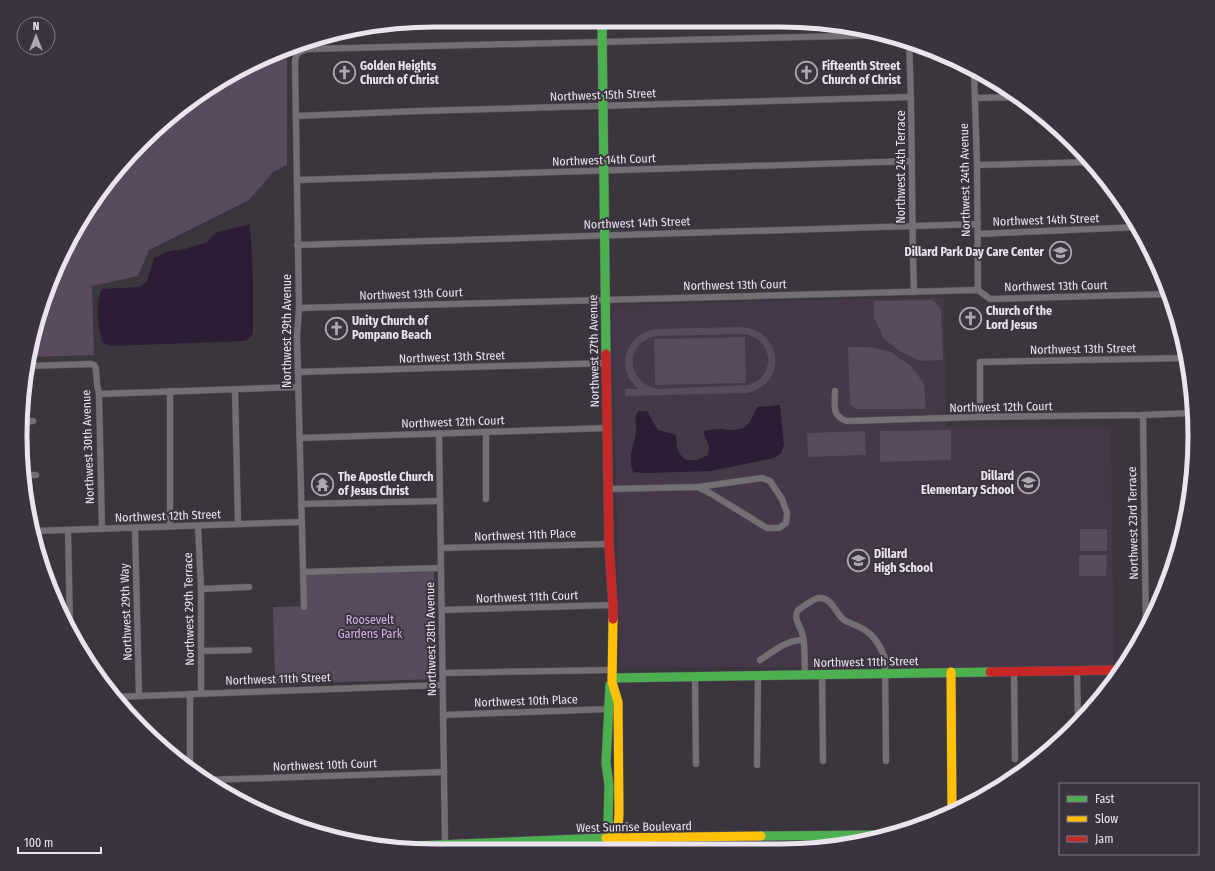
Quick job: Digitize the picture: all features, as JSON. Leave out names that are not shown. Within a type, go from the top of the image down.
[{"type":"street","name":"Northwest 27th Avenue","points":[[602,27],[609,544],[613,605],[612,677],[610,688],[606,763],[609,785],[608,821],[615,838]]},
{"type":"street","points":[[602,41],[861,36]]},
{"type":"street","name":"Northwest 29th Avenue","points":[[304,607],[297,336],[299,308],[297,245],[296,56],[300,51],[308,49],[602,41]]},
{"type":"street","name":"Northwest 24th Terrace","points":[[909,48],[912,97],[912,226],[914,292]]},
{"type":"street","name":"Northwest 24th Avenue","points":[[974,77],[978,290]]},
{"type":"street","name":"Northwest 15th Street","points":[[296,116],[419,111],[912,97]]},
{"type":"street","points":[[975,98],[1008,97]]},
{"type":"street","name":"Northwest 14th Court","points":[[297,180],[912,161]]},
{"type":"street","points":[[977,165],[1083,162]]},
{"type":"street","name":"Northwest 14th Street","points":[[297,245],[978,224]]},
{"type":"street","name":"Northwest 14th Street","points":[[978,234],[1131,227]]},
{"type":"street","name":"Northwest 13th Court","points":[[299,308],[978,290],[990,299],[1162,294]]},
{"type":"street","name":"Northwest 13th Street","points":[[980,417],[980,362],[1180,358]]},
{"type":"street","name":"Northwest 30th Avenue","points":[[33,366],[91,364],[96,369],[99,394],[102,529]]},
{"type":"street","name":"Northwest 13th Street","points":[[298,372],[607,364]]},
{"type":"street","points":[[99,394],[298,387]]},
{"type":"street","points":[[235,389],[238,524]]},
{"type":"street","points":[[170,391],[170,526]]},
{"type":"street","name":"Northwest 12th Court","points":[[835,391],[835,413],[839,419],[847,421],[1187,413]]},
{"type":"street","name":"Northwest 23rd Terrace","points":[[1143,415],[1146,616]]},
{"type":"street","points":[[28,422],[33,421]]},
{"type":"street","name":"Northwest 12th Court","points":[[300,438],[607,428]]},
{"type":"street","points":[[486,432],[486,499]]},
{"type":"street","name":"Northwest 28th Avenue","points":[[439,433],[444,772],[442,844]]},
{"type":"street","points":[[29,475],[36,475]]},
{"type":"street","points":[[608,489],[698,487],[762,478],[770,481],[782,498],[787,513],[786,523],[779,528],[767,528],[698,487]]},
{"type":"street","points":[[302,504],[440,501]]},
{"type":"street","name":"Northwest 12th Street","points":[[39,531],[302,522]]},
{"type":"street","name":"Northwest 29th Terrace","points":[[198,526],[201,589],[201,693]]},
{"type":"street","name":"Northwest 29th Way","points":[[135,528],[139,696]]},
{"type":"street","points":[[68,530],[70,617]]},
{"type":"street","name":"Northwest 11th Place","points":[[441,548],[609,544]]},
{"type":"street","points":[[303,572],[441,568]]},
{"type":"street","points":[[201,589],[249,587]]},
{"type":"street","points":[[805,674],[804,640],[800,626],[796,619],[796,612],[817,598],[824,599],[831,603],[840,616],[845,620],[866,630],[875,639],[885,658],[886,761]]},
{"type":"street","name":"Northwest 11th Court","points":[[442,610],[613,605]]},
{"type":"street","points":[[760,660],[787,643],[796,639],[804,640]]},
{"type":"street","points":[[201,651],[249,650]]},
{"type":"street","points":[[1077,670],[1078,714]]},
{"type":"street","name":"Northwest 11th Street","points":[[443,674],[695,677],[1114,670]]},
{"type":"street","points":[[951,672],[952,806]]},
{"type":"street","points":[[1014,672],[1015,759]]},
{"type":"street","points":[[822,674],[823,761]]},
{"type":"street","points":[[757,765],[758,675]]},
{"type":"street","name":"Northwest 27th Avenue","points":[[612,677],[618,702],[619,813],[618,830],[614,844]]},
{"type":"street","points":[[695,677],[696,764]]},
{"type":"street","name":"Northwest 11th Street","points":[[121,697],[443,685]]},
{"type":"street","points":[[190,694],[190,762]]},
{"type":"street","name":"Northwest 10th Place","points":[[443,714],[609,709]]},
{"type":"street","name":"Northwest 10th Court","points":[[216,780],[444,772]]},
{"type":"street","name":"West Sunrise Boulevard","points":[[500,844],[615,838],[862,835]]},
{"type":"shaded area","points":[[250,224],[253,279],[253,334],[246,341],[110,346],[102,342],[98,322],[98,301],[102,289],[139,287],[147,282],[154,258],[170,251],[185,249],[206,243],[215,233]]},
{"type":"shaded area","points":[[944,297],[946,427],[1111,427],[1114,667],[620,667],[612,305]]},
{"type":"shaded area","points":[[780,405],[784,445],[781,453],[774,458],[711,471],[633,472],[631,466],[631,455],[638,411],[647,411],[658,430],[676,435],[679,452],[686,460],[697,460],[708,455],[709,447],[704,431],[718,429],[735,430],[745,427],[758,407]]},
{"type":"green space","points":[[287,55],[287,165],[273,172],[249,200],[149,250],[138,276],[92,286],[94,355],[35,357],[41,330],[58,279],[82,231],[96,209],[128,166],[166,128],[187,111],[231,82],[255,69]]},
{"type":"green space","points":[[933,300],[941,309],[943,360],[920,361],[899,351],[884,339],[874,317],[874,301]]},
{"type":"green space","points":[[737,327],[752,329],[764,336],[771,345],[775,356],[774,368],[770,379],[761,388],[747,393],[625,396],[625,389],[638,389],[630,380],[627,373],[625,358],[627,351],[635,339],[647,331],[655,329]],"holes":[[[746,334],[755,338],[762,344],[766,351],[768,359],[767,367],[764,374],[758,380],[749,385],[657,389],[646,385],[634,370],[634,352],[639,345],[647,339],[658,336]]]},
{"type":"green space","points":[[745,337],[746,383],[655,385],[654,339]]},
{"type":"green space","points":[[848,347],[870,347],[891,352],[912,367],[924,384],[926,409],[856,409],[850,404]]},
{"type":"green space","points":[[951,430],[951,460],[880,462],[880,431]]},
{"type":"green space","points":[[865,431],[866,455],[808,457],[807,433]]},
{"type":"green space","points":[[1080,529],[1107,529],[1107,551],[1080,551]]},
{"type":"green space","points":[[1079,555],[1107,555],[1106,576],[1079,576]]},
{"type":"green space","name":"Roosevelt Gardens Park","points":[[434,572],[437,679],[275,684],[273,607],[307,606],[306,575]]},
{"type":"traffic: fast","points":[[602,27],[606,354]]},
{"type":"traffic: fast","points":[[612,678],[990,672]]},
{"type":"traffic: fast","points":[[610,685],[606,763],[609,785],[608,821],[615,838]]},
{"type":"traffic: fast","points":[[761,836],[863,835]]},
{"type":"traffic: fast","points":[[461,844],[606,838]]},
{"type":"traffic: slow","points":[[613,619],[612,682],[618,702],[619,813],[618,830],[614,844]]},
{"type":"traffic: slow","points":[[951,672],[952,806]]},
{"type":"traffic: slow","points":[[606,838],[761,836]]},
{"type":"traffic: jam","points":[[606,354],[609,544],[613,619]]},
{"type":"traffic: jam","points":[[990,672],[1113,670]]},
{"type":"place","name":"Golden Heights Church of Christ","points":[[344,73]]},
{"type":"place","name":"Fifteenth Street Church of Christ","points":[[806,73]]},
{"type":"place","name":"Dillard Park Day Care Center","points":[[1060,252]]},
{"type":"place","name":"Church of the Lord Jesus","points":[[971,318]]},
{"type":"place","name":"Unity Church of Pompano Beach","points":[[337,328]]},
{"type":"place","name":"Dillard Elementary School","points":[[1029,483]]},
{"type":"place","name":"The Apostle Church of Jesus Christ","points":[[322,484]]},
{"type":"place","name":"Dillard High School","points":[[859,561]]}]
